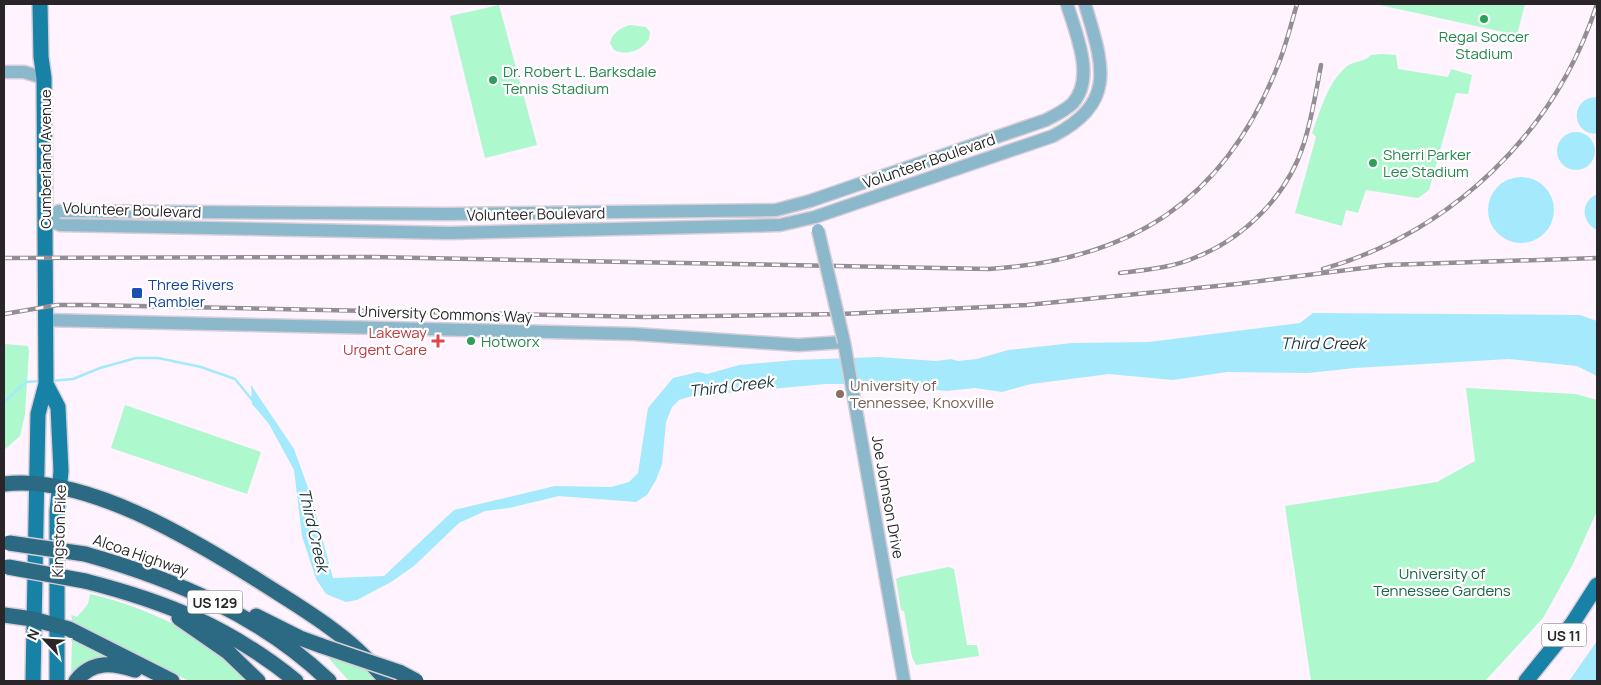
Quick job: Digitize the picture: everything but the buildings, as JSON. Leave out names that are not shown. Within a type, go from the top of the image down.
[{"type":"highway","points":[[4,484],[24,482],[59,488],[132,512],[172,530],[230,563],[316,617],[349,643],[387,681]]},
{"type":"highway","name":"Alcoa Highway","points":[[6,543],[85,554],[120,564],[189,590],[224,606],[274,637],[329,681]]},
{"type":"highway","name":"US 129","points":[[6,567],[84,581],[183,611],[216,627],[253,649],[296,681]]},
{"type":"highway","points":[[189,590],[262,618],[300,638],[399,672],[416,681]]},
{"type":"highway","points":[[140,597],[179,618],[221,647],[258,681]]},
{"type":"highway","points":[[4,615],[33,619],[69,629],[172,681]]},
{"type":"highway","points":[[76,681],[88,670],[106,664],[121,665],[167,681]]},
{"type":"main road","name":"Cumberland Avenue","points":[[40,4],[41,57],[44,78],[45,239]]},
{"type":"main road","name":"Cumberland Avenue","points":[[44,78],[49,57],[49,4]]},
{"type":"main road","name":"Kingston Pike","points":[[33,681],[38,414],[46,384],[45,239]]},
{"type":"main road","name":"Kingston Pike","points":[[46,384],[58,407],[61,471],[57,512],[56,681]]},
{"type":"main road","name":"US 11","points":[[1526,681],[1572,624],[1597,585]]},
{"type":"street","name":"Volunteer Boulevard","points":[[45,219],[59,211],[447,214],[776,210],[810,201],[1046,120],[1066,109],[1074,102],[1079,92],[1082,69],[1081,54],[1066,4]]},
{"type":"street","name":"Volunteer Boulevard","points":[[45,219],[60,225],[449,233],[817,223],[1053,136],[1076,123],[1088,113],[1099,85],[1098,51],[1085,4]]},
{"type":"street","points":[[4,72],[24,72],[44,78]]},
{"type":"street","name":"Joe Johnson Drive","points":[[810,201],[817,223],[844,342],[904,681]]},
{"type":"street","name":"University Commons Way","points":[[45,320],[634,334],[798,345],[844,342]]},
{"type":"green space","name":"Regal Soccer Stadium","points":[[1375,4],[1525,4],[1517,35]]},
{"type":"green space","name":"Dr. Robert L. Barksdale Tennis Stadium","points":[[499,5],[537,145],[485,158],[450,16]]},
{"type":"green space","points":[[630,25],[646,27],[650,32],[649,39],[642,47],[633,51],[619,52],[614,50],[610,43],[613,36],[620,29]]},
{"type":"green space","name":"Sherri Parker Lee Stadium","points":[[1371,55],[1396,55],[1398,69],[1448,77],[1451,69],[1472,75],[1468,94],[1456,93],[1429,190],[1418,198],[1366,190],[1358,213],[1346,210],[1342,226],[1295,213],[1316,137],[1312,133],[1329,89],[1339,74],[1352,63],[1368,58]]},
{"type":"green space","points":[[4,344],[28,346],[29,351],[25,414],[20,436],[4,450]]},
{"type":"green space","name":"University of Tennessee Gardens","points":[[1466,388],[1576,394],[1597,400],[1597,511],[1573,564],[1543,618],[1485,681],[1311,681],[1285,506],[1437,482],[1475,461]]},
{"type":"green space","points":[[125,405],[261,452],[247,494],[111,448]]},
{"type":"green space","points":[[949,567],[954,569],[967,645],[977,645],[979,656],[916,665],[912,657],[904,611],[901,610],[896,579]]},
{"type":"green space","points":[[90,594],[132,606],[197,637],[234,665],[248,681],[189,681],[73,624],[71,615],[77,617],[88,604]]},
{"type":"green space","points":[[72,639],[112,658],[71,679]]},
{"type":"green space","points":[[323,652],[366,667],[378,681],[349,681]]},
{"type":"water","points":[[1597,97],[1597,134],[1582,128],[1577,116],[1578,109],[1582,103]]},
{"type":"water","points":[[1576,132],[1589,138],[1595,151],[1589,164],[1576,170],[1563,164],[1557,151],[1563,138]]},
{"type":"water","points":[[1521,177],[1534,180],[1544,187],[1551,197],[1554,210],[1551,223],[1544,233],[1534,240],[1521,243],[1508,240],[1498,233],[1491,223],[1488,210],[1491,197],[1498,187],[1508,180]]},
{"type":"water","points":[[1597,194],[1597,230],[1585,217],[1585,207],[1591,198]]},
{"type":"water","name":"Third Creek","points":[[1313,313],[1580,315],[1597,321],[1597,376],[1577,366],[1509,359],[1355,368],[1308,373],[1227,372],[1173,380],[1109,374],[1031,384],[1002,392],[975,388],[947,391],[868,384],[826,384],[692,396],[679,400],[672,407],[666,422],[662,464],[656,480],[647,495],[636,502],[559,496],[509,508],[485,511],[459,523],[414,566],[391,582],[357,600],[346,602],[326,594],[316,579],[302,536],[294,470],[269,424],[252,404],[251,385],[294,449],[311,496],[333,578],[384,576],[454,510],[555,486],[611,487],[629,482],[638,473],[648,408],[673,378],[698,372],[707,374],[739,365],[795,360],[879,357],[936,361],[951,359],[958,361],[977,359],[1008,350],[1072,343],[1149,342],[1300,323]]},
{"type":"water","points":[[1597,641],[1597,681],[1569,681]]},
{"type":"waterway","name":"Third Creek","points":[[51,381],[73,379],[100,368],[136,358],[158,358],[201,367],[235,379],[253,401]]},
{"type":"waterway","name":"Third Creek","points":[[4,402],[26,382],[40,381]]},
{"type":"railway","points":[[4,258],[373,257],[989,269],[1040,263],[1087,252],[1129,236],[1167,215],[1201,187],[1230,153],[1256,112],[1281,58],[1297,4]]},
{"type":"railway","points":[[1323,269],[1370,252],[1414,230],[1456,203],[1493,171],[1526,134],[1555,94],[1579,51],[1597,4]]},
{"type":"railway","points":[[1120,273],[1148,270],[1194,258],[1230,239],[1262,213],[1287,180],[1297,162],[1314,104],[1321,65]]},
{"type":"railway","points":[[4,314],[57,305],[645,317],[841,314],[1027,305],[1237,284],[1387,265],[1597,258]]},
{"type":"place","name":"Regal Soccer Stadium","points":[[1484,19]]},
{"type":"place","name":"Dr. Robert L. Barksdale Tennis Stadium","points":[[493,80]]},
{"type":"place","name":"Sherri Parker Lee Stadium","points":[[1373,163]]},
{"type":"place","name":"Three Rivers Rambler","points":[[137,293]]},
{"type":"place","name":"Lakeway Urgent Care","points":[[438,341]]},
{"type":"place","name":"Hotworx","points":[[471,341]]},
{"type":"place","name":"University of Tennessee, Knoxville","points":[[840,394]]}]
